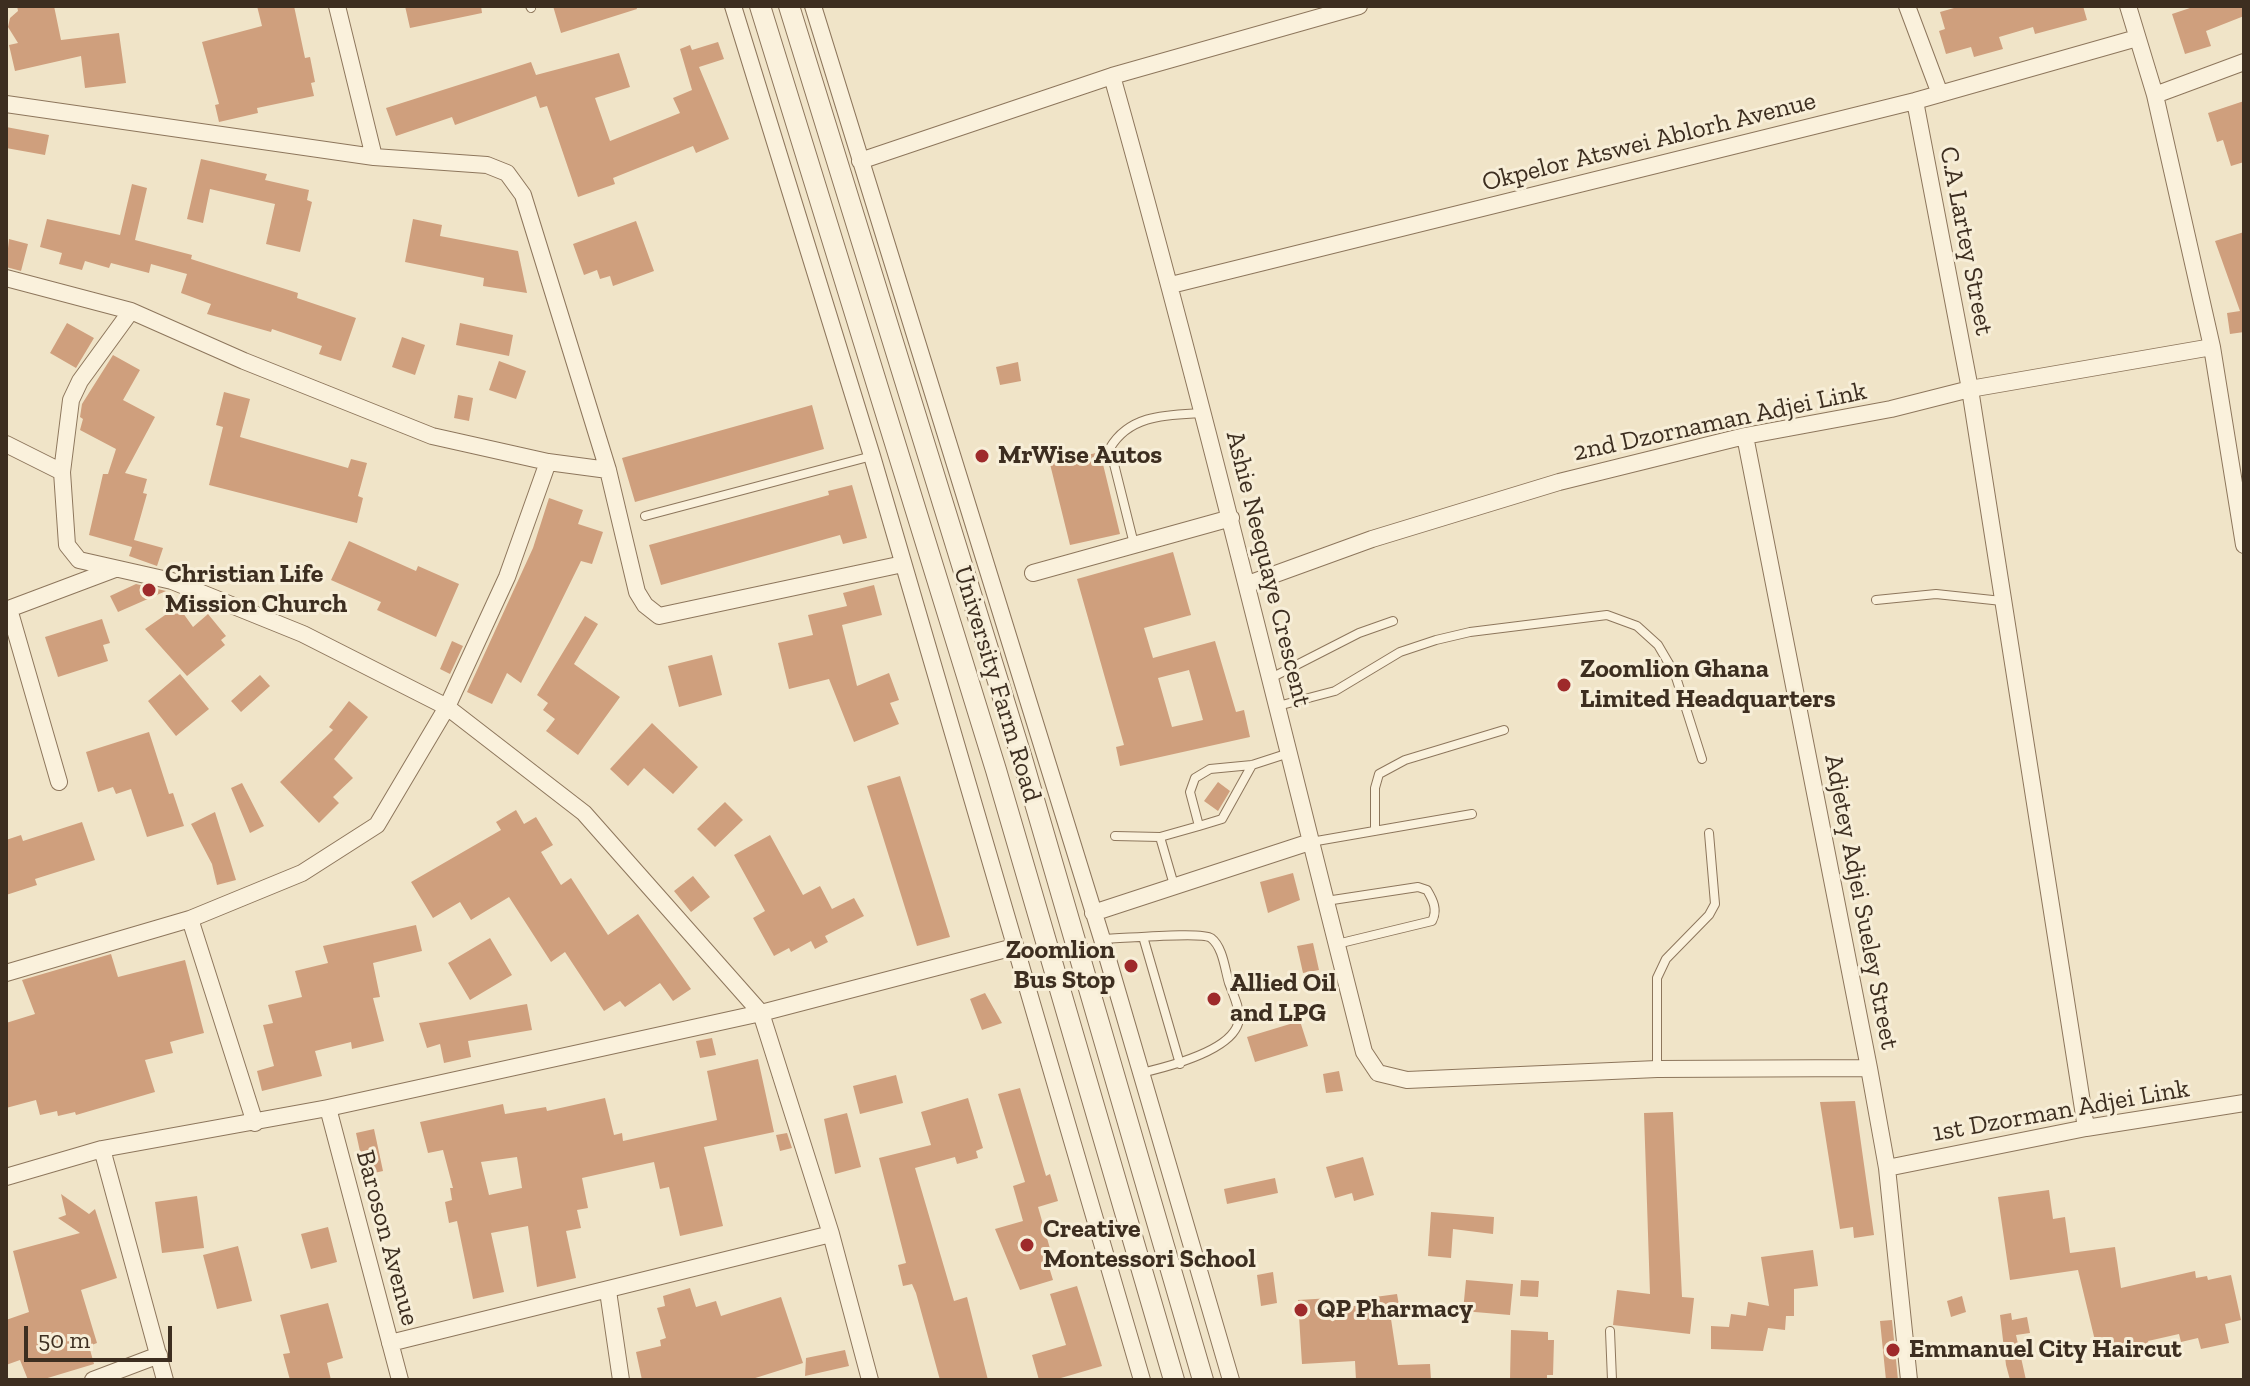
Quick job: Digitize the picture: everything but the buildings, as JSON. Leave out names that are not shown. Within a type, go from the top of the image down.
[{"type":"street","points":[[337,6],[374,157]]},
{"type":"street","points":[[733,6],[872,456],[1142,1380]]},
{"type":"street","name":"University Farm Road","points":[[760,6],[996,770],[1174,1380]]},
{"type":"street","name":"University Farm Road","points":[[789,6],[1023,762],[1203,1380]]},
{"type":"street","points":[[813,6],[1102,939],[1231,1380]]},
{"type":"street","points":[[860,161],[1112,76],[1359,6]]},
{"type":"street","points":[[1907,6],[1940,94]]},
{"type":"street","points":[[2128,6],[2155,95],[2212,347],[2244,545]]},
{"type":"street","name":"Okpelor Atswei Ablorh Avenue","points":[[1171,285],[1915,101],[2137,38]]},
{"type":"street","points":[[2155,95],[2244,62]]},
{"type":"street","name":"Ashie Neequaye Crescent","points":[[1112,76],[1171,285],[1364,1052],[1378,1073],[1407,1080],[1657,1069]]},
{"type":"street","name":"C.A Lartey Street","points":[[1915,101],[1970,389],[2086,1128]]},
{"type":"street","points":[[6,104],[374,157],[487,165],[507,173],[523,195],[608,470],[637,592],[645,605],[659,616],[903,564]]},
{"type":"street","points":[[6,278],[131,311],[244,361],[432,436],[548,462],[608,470]]},
{"type":"street","points":[[131,311],[80,381],[71,400],[62,472],[67,545],[79,560],[172,581],[303,634],[447,707],[584,813],[761,1013],[831,1234],[870,1380]]},
{"type":"street","name":"2nd Dzornaman Adjei Link","points":[[1248,584],[1372,539],[1559,482],[1745,436],[1891,409],[1970,389],[2212,347]]},
{"type":"street","name":"Adjetey Adjei Sueley Street","points":[[1745,436],[1887,1168],[1909,1380]]},
{"type":"street","points":[[6,444],[62,472]]},
{"type":"street","points":[[6,973],[190,919],[302,873],[377,825],[447,707],[507,577],[548,462]]},
{"type":"street","points":[[1033,573],[1231,518]]},
{"type":"street","points":[[59,782],[7,607],[115,569]]},
{"type":"street","points":[[1093,913],[1310,842]]},
{"type":"street","points":[[190,919],[255,1123]]},
{"type":"street","points":[[6,1177],[102,1149],[328,1108],[761,1013],[1014,947]]},
{"type":"street","points":[[1657,1069],[1869,1068]]},
{"type":"street","name":"1st Dzorman Adjei Link","points":[[1887,1168],[2086,1128],[2244,1103]]},
{"type":"street","name":"Baroson Avenue","points":[[328,1108],[400,1380]]},
{"type":"street","points":[[102,1149],[165,1380]]},
{"type":"street","points":[[390,1343],[831,1234]]},
{"type":"street","points":[[608,1291],[621,1380]]},
{"type":"street","points":[[93,1380],[159,1355]]},
{"type":"lane","points":[[1134,544],[1110,448],[1117,437],[1132,426],[1156,415],[1204,413]]},
{"type":"lane","points":[[645,516],[872,456]]},
{"type":"lane","points":[[1876,600],[1936,594],[2003,601]]},
{"type":"lane","points":[[1278,706],[1335,691],[1400,652],[1436,640],[1470,632],[1607,615],[1637,626],[1658,645],[1675,674],[1702,759]]},
{"type":"lane","points":[[1271,678],[1359,633],[1393,621]]},
{"type":"lane","points":[[1375,831],[1375,788],[1379,774],[1405,760],[1504,730]]},
{"type":"lane","points":[[1199,826],[1190,792],[1195,778],[1210,769],[1252,765],[1289,753]]},
{"type":"lane","points":[[1115,836],[1160,837],[1222,819],[1252,765]]},
{"type":"lane","points":[[1310,842],[1472,814]]},
{"type":"lane","points":[[1657,1069],[1657,978],[1666,959],[1709,915],[1715,904],[1709,833]]},
{"type":"lane","points":[[1160,837],[1174,885]]},
{"type":"lane","points":[[1325,902],[1418,887],[1427,890],[1433,899],[1436,914],[1432,921],[1336,944]]},
{"type":"lane","points":[[1102,939],[1144,940],[1196,933],[1211,938],[1219,949],[1239,1016],[1236,1031],[1225,1041],[1180,1064],[1141,1073]]},
{"type":"lane","points":[[1144,940],[1180,1064]]},
{"type":"lane","points":[[1610,1331],[1612,1380]]},
{"type":"place","name":"MrWise Autos","points":[[982,456]]},
{"type":"place","name":"Christian Life Mission Church","points":[[149,590]]},
{"type":"place","name":"Zoomlion Ghana Limited Headquarters","points":[[1564,685]]},
{"type":"place","name":"Zoomlion Bus Stop","points":[[1131,966]]},
{"type":"place","name":"Allied Oil and LPG","points":[[1214,999]]},
{"type":"place","name":"Creative Montessori School","points":[[1027,1245]]},
{"type":"place","name":"QP Pharmacy","points":[[1301,1310]]},
{"type":"place","name":"Emmanuel City Haircut","points":[[1893,1350]]}]
